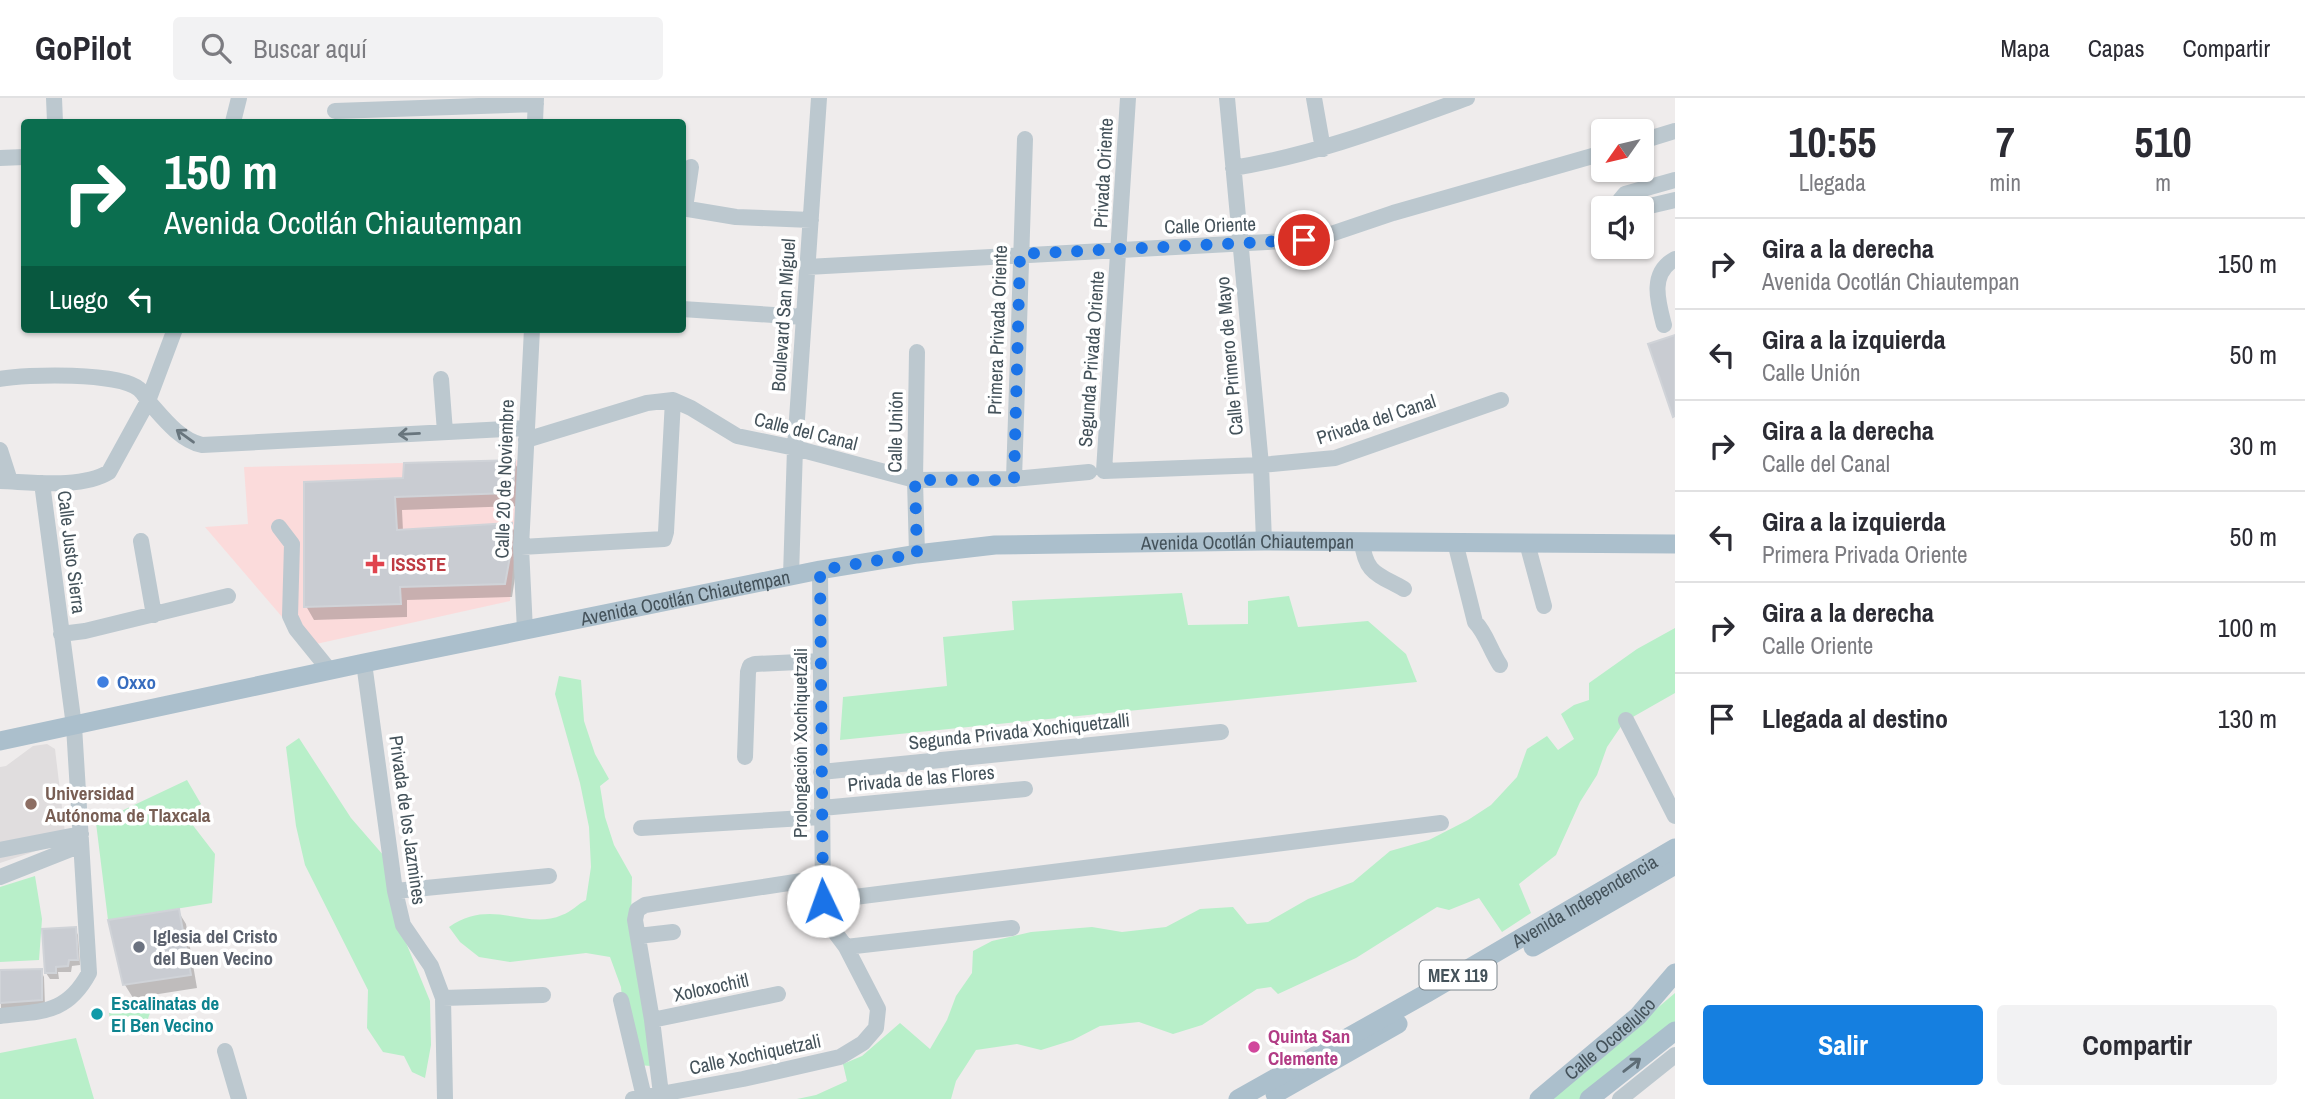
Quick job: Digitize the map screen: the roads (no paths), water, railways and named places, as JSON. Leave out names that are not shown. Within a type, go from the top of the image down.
[{"type":"main road","name":"Avenida Ocotlán Chiautempan","points":[[0,741],[179,701],[820,570],[917,554],[995,545],[1264,541],[1675,544]]},
{"type":"main road","name":"Avenida Independencia","points":[[1238,1099],[1427,993],[1675,848]]},
{"type":"main road","name":"Avenida Independencia","points":[[1264,1099],[1308,1077],[1675,865]]},
{"type":"main road","name":"Calle Ocotelulco","points":[[1539,1099],[1638,1016],[1675,972]]},
{"type":"main road","points":[[1638,1016],[1650,1026],[1659,1044]]},
{"type":"main road","points":[[1592,1098],[1675,1031]]},
{"type":"street","points":[[54,98],[55,119]]},
{"type":"street","points":[[234,119],[239,98]]},
{"type":"street","name":"Boulevard San Miguel","points":[[791,576],[795,448],[819,98]]},
{"type":"street","name":"Privada Oriente","points":[[1119,250],[1128,98]]},
{"type":"street","name":"Calle Primero de Mayo","points":[[1227,98],[1261,465],[1264,541]]},
{"type":"street","points":[[1314,98],[1323,149]]},
{"type":"street","points":[[1233,168],[1278,161],[1323,149],[1467,98]]},
{"type":"street","points":[[335,111],[536,101],[536,119]]},
{"type":"street","points":[[1654,137],[1675,131]]},
{"type":"street","name":"Primera Privada Oriente","points":[[1014,480],[1025,139]]},
{"type":"street","name":"Calle Oriente","points":[[807,267],[1276,243],[1328,236],[1393,213],[1591,156]]},
{"type":"street","points":[[0,158],[21,157]]},
{"type":"street","points":[[686,196],[691,167]]},
{"type":"street","points":[[1623,196],[1675,180]]},
{"type":"street","points":[[1654,205],[1675,200]]},
{"type":"street","points":[[686,208],[736,217],[811,220]]},
{"type":"street","name":"Segunda Privada Oriente","points":[[1097,472],[1119,250]]},
{"type":"street","points":[[1664,325],[1656,289],[1667,266],[1675,259]]},
{"type":"street","points":[[686,309],[804,317]]},
{"type":"street","name":"Calle Justo Sierra","points":[[0,1016],[41,1011],[62,1005],[79,991],[89,973],[74,726],[42,484],[98,479],[109,472],[148,401],[174,333]]},
{"type":"street","name":"Calle 20 de Noviembre","points":[[525,631],[521,547],[532,333]]},
{"type":"street","name":"Calle Unión","points":[[917,352],[917,554]]},
{"type":"street","points":[[0,379],[15,376],[82,375],[138,387],[148,401],[189,442],[202,445],[445,432],[526,434],[647,403],[673,400],[664,539],[521,547]]},
{"type":"street","points":[[441,379],[445,432]]},
{"type":"street","name":"Calle del Canal","points":[[673,400],[737,436],[795,448],[915,480],[1014,480],[1097,472],[1261,465]]},
{"type":"street","name":"Privada del Canal","points":[[1261,465],[1335,458],[1502,400]]},
{"type":"street","points":[[0,450],[5,481],[42,484]]},
{"type":"street","points":[[279,527],[292,544],[290,615],[296,629],[330,671]]},
{"type":"street","points":[[141,541],[154,615]]},
{"type":"street","points":[[1362,541],[1363,557],[1367,565],[1404,589]]},
{"type":"street","points":[[1455,542],[1475,622],[1483,629],[1489,648],[1500,665]]},
{"type":"street","points":[[1527,543],[1544,606]]},
{"type":"street","name":"Prolongación Xochiquetzali","points":[[820,570],[823,901],[831,927],[846,947],[878,1009],[877,1028]]},
{"type":"street","points":[[61,634],[85,631],[228,596]]},
{"type":"street","points":[[745,757],[750,666],[820,661]]},
{"type":"street","name":"Privada de los Jazmines","points":[[364,663],[395,891],[403,925],[431,966],[443,998],[444,1099]]},
{"type":"street","points":[[1626,720],[1675,816]]},
{"type":"street","name":"Segunda Privada Xochiquetzalli","points":[[821,772],[1221,732]]},
{"type":"street","name":"Privada de las Flores","points":[[640,828],[821,813],[1025,789]]},
{"type":"street","points":[[823,901],[1440,823]]},
{"type":"street","points":[[0,850],[81,840]]},
{"type":"street","points":[[0,877],[81,840]]},
{"type":"street","points":[[395,891],[549,876]]},
{"type":"street","points":[[646,1097],[652,1020],[635,920],[637,910],[645,905],[821,878]]},
{"type":"street","points":[[846,947],[1012,928]]},
{"type":"street","points":[[638,936],[673,932]]},
{"type":"street","name":"Xoloxochitl","points":[[652,1020],[778,994]]},
{"type":"street","points":[[443,998],[543,995]]},
{"type":"street","points":[[621,1000],[646,1097]]},
{"type":"street","name":"Calle Xochiquetzali","points":[[646,1097],[840,1057],[863,1043],[877,1028]]},
{"type":"street","points":[[225,1051],[239,1099]]},
{"type":"street","points":[[1619,1099],[1675,1055]]},
{"type":"place","name":"ISSSTE","points":[[375,564]]},
{"type":"place","name":"Oxxo","points":[[103,682]]},
{"type":"place","name":"Universidad Autónoma de Tlaxcala","points":[[31,804]]},
{"type":"place","name":"Iglesia del Cristo del Buen Vecino","points":[[139,947]]},
{"type":"place","name":"Escalinatas de El Ben Vecino","points":[[97,1014]]},
{"type":"place","name":"Quinta San Clemente","points":[[1254,1047]]}]
